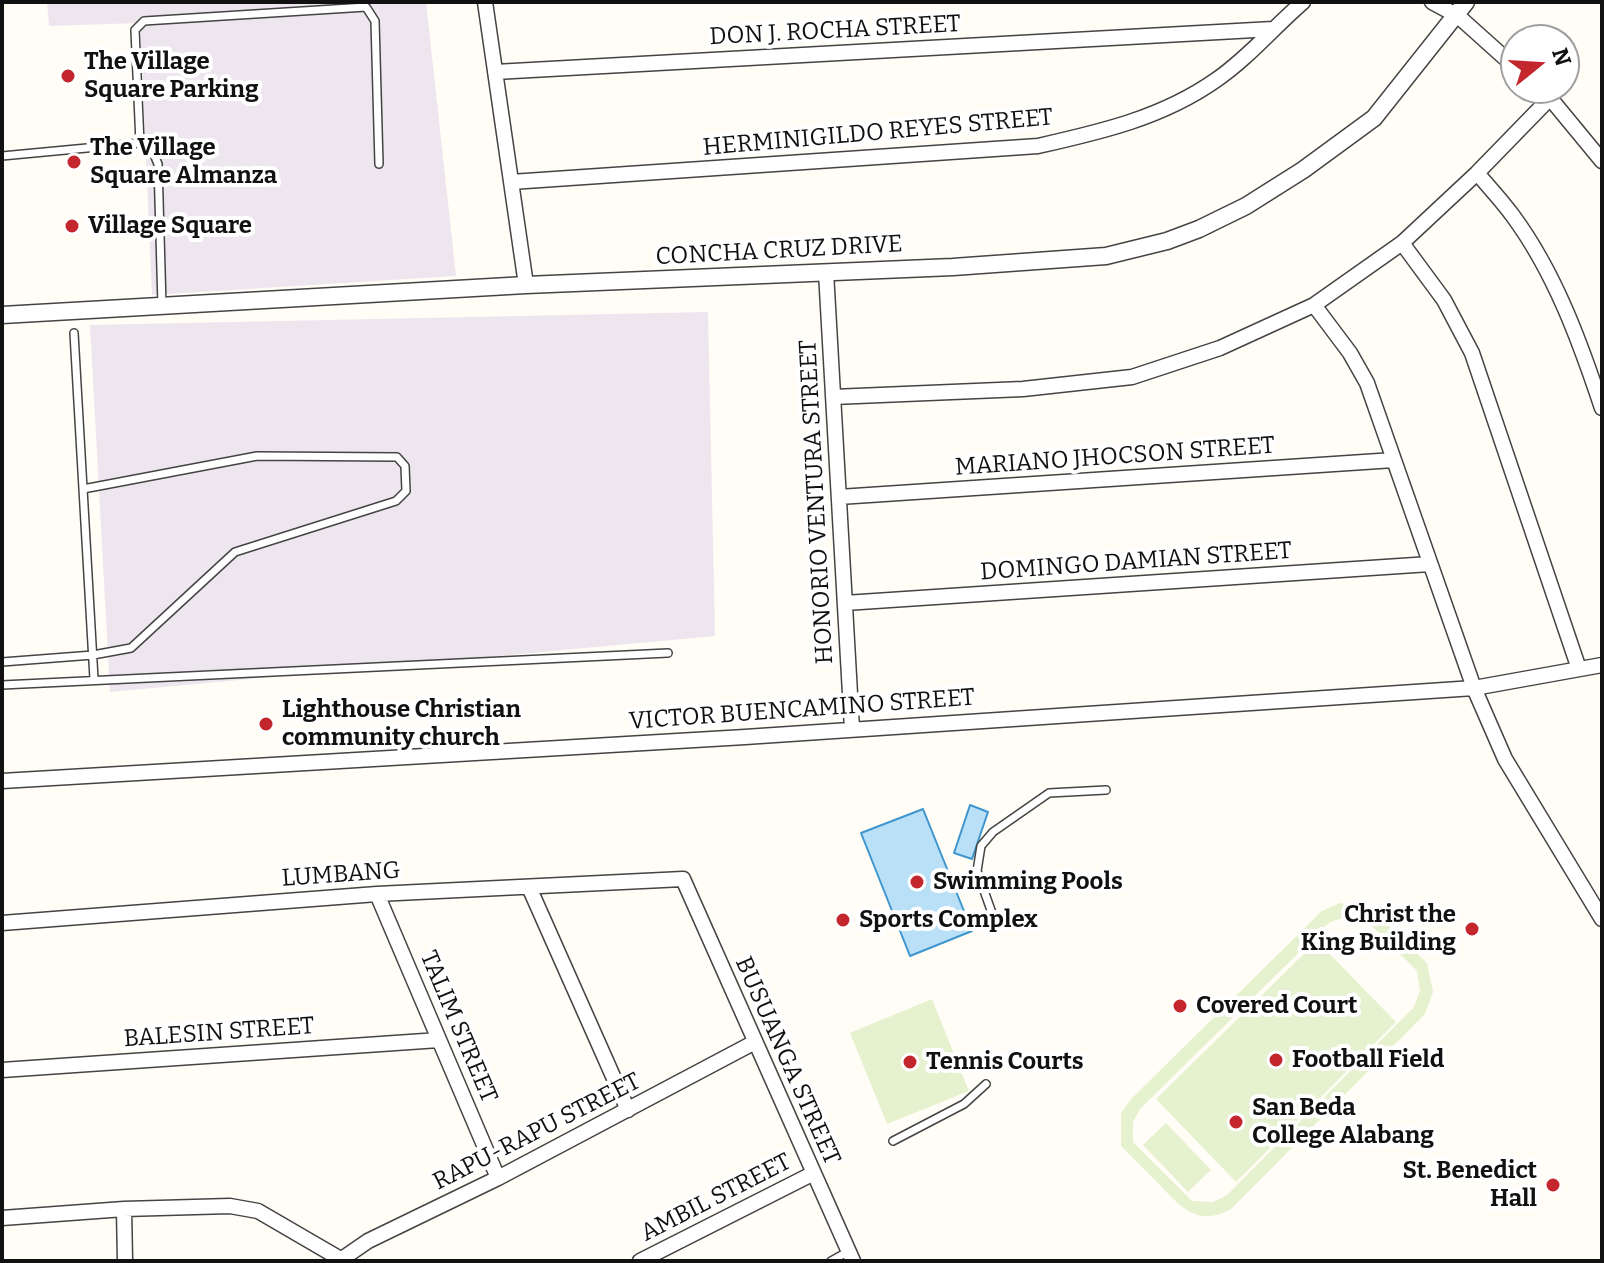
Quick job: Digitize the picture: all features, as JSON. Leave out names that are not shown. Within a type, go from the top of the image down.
[{"type":"street","points":[[485,2],[526,285]]},
{"type":"street","name":"HERMINIGILDO REYES STREET","points":[[511,182],[1038,146],[1110,130],[1173,106],[1217,79],[1303,2]]},
{"type":"street","points":[[1432,2],[1462,9],[1500,51]]},
{"type":"street","name":"CONCHA CRUZ DRIVE","points":[[2,315],[526,285],[953,267],[1106,256],[1167,241],[1199,229],[1246,206],[1303,170],[1374,118],[1462,9]]},
{"type":"street","name":"DON J. ROCHA STREET","points":[[495,72],[1273,29]]},
{"type":"street","points":[[833,397],[1023,389],[1132,377],[1220,348],[1314,305],[1402,243],[1477,173],[1535,104]]},
{"type":"street","points":[[1553,104],[1602,161]]},
{"type":"street","points":[[1477,173],[1532,246],[1580,342],[1602,408]]},
{"type":"street","points":[[1402,243],[1444,300],[1472,353],[1579,669]]},
{"type":"street","name":"HONORIO VENTURA STREET","points":[[826,272],[852,729]]},
{"type":"street","points":[[1314,305],[1350,353],[1367,383],[1474,688],[1505,759],[1602,919]]},
{"type":"street","name":"MARIANO JHOCSON STREET","points":[[839,497],[1394,460]]},
{"type":"street","name":"DOMINGO DAMIAN STREET","points":[[845,603],[1430,564]]},
{"type":"street","name":"VICTOR BUENCAMINO STREET","points":[[2,781],[1474,688],[1602,665]]},
{"type":"street","name":"LUMBANG","points":[[2,923],[377,894],[683,879]]},
{"type":"street","name":"BUSUANGA STREET","points":[[683,879],[851,1256]]},
{"type":"street","points":[[529,887],[628,1110]]},
{"type":"street","name":"TALIM STREET","points":[[377,894],[498,1178]]},
{"type":"street","name":"BALESIN STREET","points":[[2,1070],[439,1040]]},
{"type":"street","name":"RAPU-RAPU STREET","points":[[341,1260],[368,1241],[498,1178],[755,1042]]},
{"type":"street","name":"AMBIL STREET","points":[[640,1261],[812,1174]]},
{"type":"street","points":[[2,1218],[124,1209],[230,1206],[258,1211],[341,1260]]},
{"type":"street","points":[[124,1209],[125,1261]]},
{"type":"lane","points":[[140,143],[135,30],[144,21],[366,7],[375,21],[379,164]]},
{"type":"lane","points":[[2,156],[140,143],[153,152],[158,164],[162,306]]},
{"type":"lane","points":[[74,333],[94,679]]},
{"type":"lane","points":[[2,662],[93,655],[131,648],[235,552],[396,501],[406,491],[405,466],[397,457],[257,456],[83,489]]},
{"type":"lane","points":[[2,685],[668,653]]},
{"type":"lane","points":[[992,913],[977,871],[981,846],[993,832],[1049,793],[1106,790]]},
{"type":"lane","points":[[893,1141],[964,1104],[986,1084]]},
{"type":"lane","points":[[831,1261],[851,1256]]},
{"type":"shaded area","points":[[47,2],[426,2],[456,276],[152,295],[140,23],[49,26]]},
{"type":"shaded area","points":[[708,312],[715,636],[110,692],[90,325]]},
{"type":"green space","points":[[1340,903],[1370,908],[1427,963],[1433,992],[1425,1014],[1231,1209],[1208,1216],[1190,1212],[1121,1146],[1121,1113],[1131,1099],[1322,911]],"holes":[[[1346,917],[1366,920],[1417,971],[1420,991],[1414,1007],[1227,1195],[1213,1202],[1192,1201],[1133,1142],[1133,1122],[1140,1109],[1330,922]]]},
{"type":"green space","name":"Football Field","points":[[1317,941],[1396,1022],[1236,1182],[1156,1099]]},
{"type":"green space","name":"Tennis Courts","points":[[932,999],[969,1091],[887,1124],[850,1033]]},
{"type":"green space","points":[[1166,1123],[1211,1170],[1188,1192],[1143,1145]]},
{"type":"water","points":[[970,805],[988,812],[972,859],[954,853]]},
{"type":"water","name":"Swimming Pools","points":[[923,809],[972,931],[910,956],[861,833]]},
{"type":"place","name":"The Village Square Parking","points":[[68,76]]},
{"type":"place","name":"The Village Square Almanza","points":[[74,162]]},
{"type":"place","name":"Village Square","points":[[72,226]]},
{"type":"place","name":"Lighthouse Christian community church","points":[[266,724]]},
{"type":"place","name":"Swimming Pools","points":[[917,882]]},
{"type":"place","name":"Sports Complex","points":[[843,920]]},
{"type":"place","name":"Christ the King Building","points":[[1472,929]]},
{"type":"place","name":"Covered Court","points":[[1180,1006]]},
{"type":"place","name":"Football Field","points":[[1276,1060]]},
{"type":"place","name":"Tennis Courts","points":[[910,1062]]},
{"type":"place","name":"San Beda College Alabang","points":[[1236,1122]]},
{"type":"place","name":"St. Benedict Hall","points":[[1553,1185]]}]
